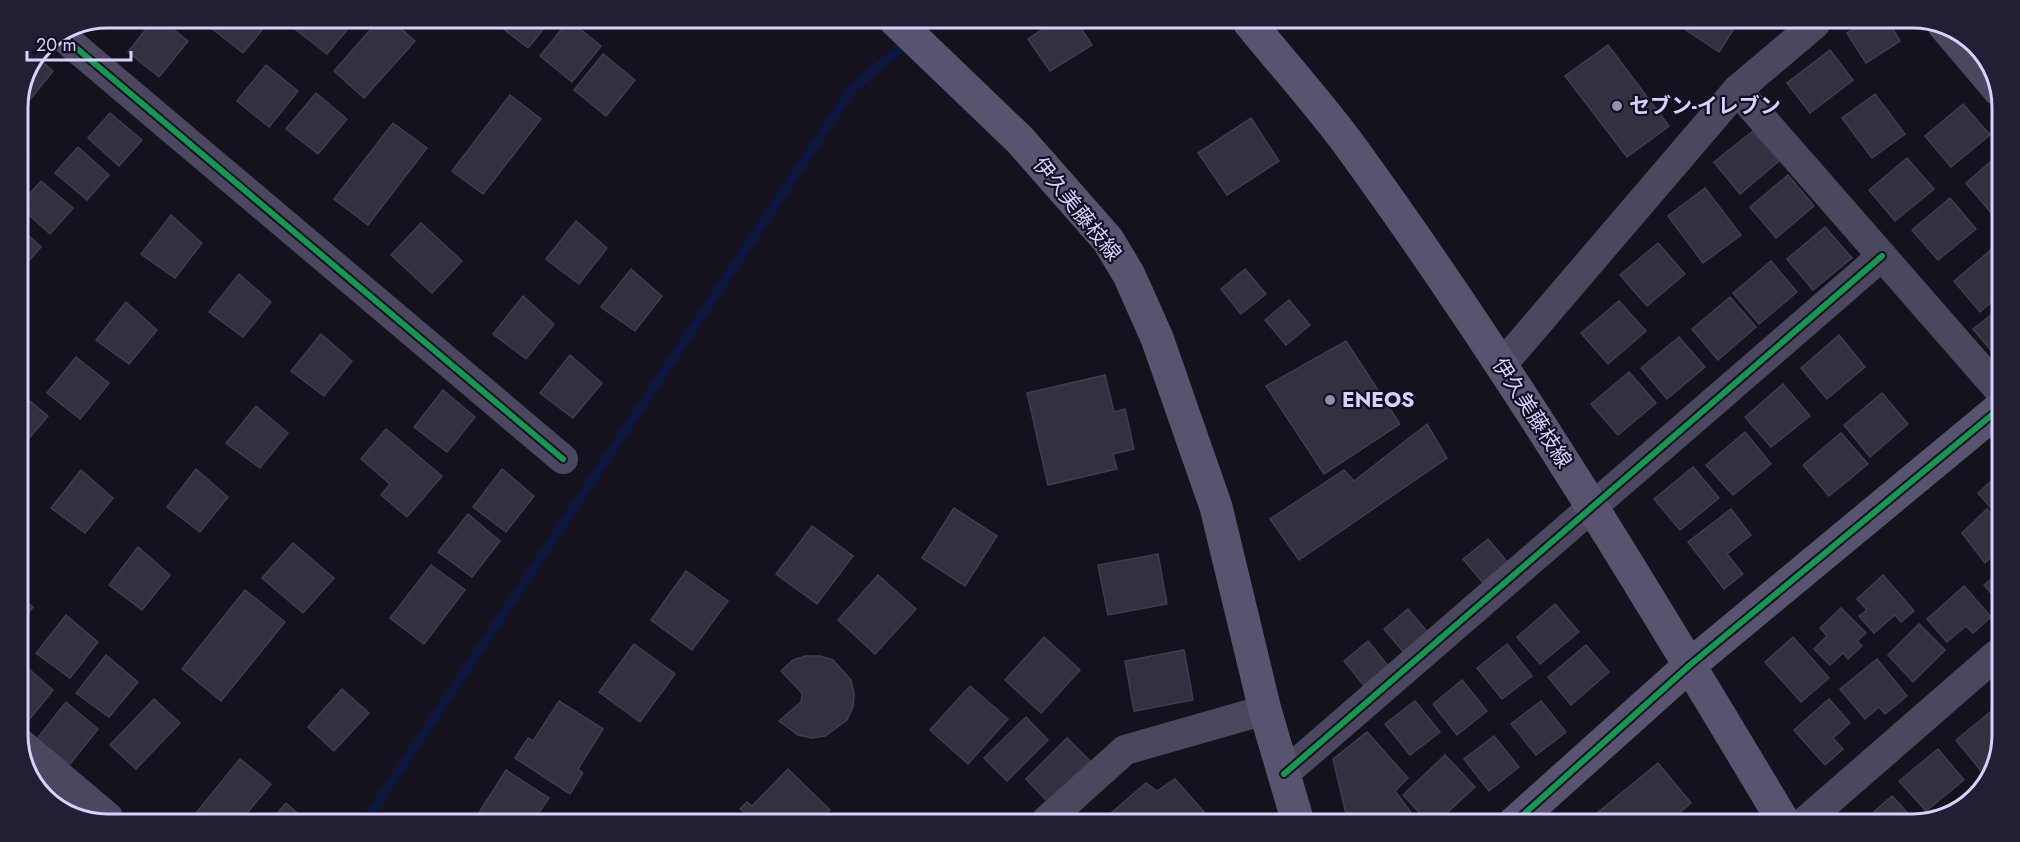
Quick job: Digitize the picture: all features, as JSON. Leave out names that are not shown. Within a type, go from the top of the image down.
[{"type":"main road","name":"伊久美藤枝線","points":[[903,28],[1020,140],[1108,240],[1129,275],[1157,338],[1216,507],[1265,710],[1296,814]]},
{"type":"main road","name":"伊久美藤枝線","points":[[1254,28],[1352,148],[1501,366],[1592,505],[1779,814]]},
{"type":"main road","points":[[1524,814],[1690,665],[1991,415]]},
{"type":"street","points":[[1501,366],[1737,90],[1810,28]]},
{"type":"street","points":[[67,40],[562,459]]},
{"type":"street","points":[[1956,42],[1984,74]]},
{"type":"street","points":[[1737,90],[1991,381]]},
{"type":"street","points":[[1284,774],[1882,256]]},
{"type":"street","points":[[1814,814],[1992,667]]},
{"type":"street","points":[[1054,814],[1125,750],[1265,710]]},
{"type":"street","points":[[31,752],[103,813]]},
{"type":"building","points":[[147,28],[172,28],[188,41],[159,77],[128,52]]},
{"type":"building","points":[[211,28],[264,28],[243,53]]},
{"type":"building","points":[[296,28],[349,28],[327,54]]},
{"type":"building","points":[[372,28],[400,28],[415,41],[364,98],[334,71]]},
{"type":"building","points":[[502,28],[544,28],[528,48]]},
{"type":"building","points":[[563,28],[579,28],[601,46],[572,82],[540,56]]},
{"type":"building","points":[[1044,28],[1081,28],[1092,45],[1050,71],[1028,39]]},
{"type":"building","points":[[1687,28],[1734,28],[1719,52],[1686,30]]},
{"type":"building","points":[[1855,28],[1892,28],[1900,41],[1866,63],[1847,33]]},
{"type":"building","points":[[1608,45],[1669,126],[1627,157],[1565,76]]},
{"type":"building","points":[[1830,50],[1853,80],[1810,113],[1787,83]]},
{"type":"building","points":[[603,54],[635,80],[606,116],[574,90]]},
{"type":"building","points":[[43,62],[53,71],[29,101],[31,87]]},
{"type":"building","points":[[266,65],[298,91],[269,127],[237,101]]},
{"type":"building","points":[[316,93],[347,119],[318,154],[286,129]]},
{"type":"building","points":[[1875,94],[1905,134],[1872,158],[1842,118]]},
{"type":"building","points":[[510,95],[541,119],[483,194],[452,171]]},
{"type":"building","points":[[1963,104],[1990,135],[1951,167],[1925,136]]},
{"type":"building","points":[[110,113],[142,140],[119,166],[88,138]]},
{"type":"building","points":[[1251,118],[1279,161],[1227,195],[1198,153]]},
{"type":"building","points":[[393,123],[427,148],[368,225],[334,199]]},
{"type":"building","points":[[1753,131],[1779,161],[1740,194],[1714,162]]},
{"type":"building","points":[[78,147],[109,175],[87,200],[55,173]]},
{"type":"building","points":[[1907,158],[1934,189],[1895,221],[1869,190]]},
{"type":"building","points":[[1991,161],[1991,213],[1966,183]]},
{"type":"building","points":[[1788,175],[1814,206],[1776,238],[1750,207]]},
{"type":"building","points":[[41,181],[73,208],[50,234],[29,215],[29,195]]},
{"type":"building","points":[[1705,188],[1741,235],[1703,263],[1668,216]]},
{"type":"building","points":[[1950,198],[1976,229],[1938,260],[1912,230]]},
{"type":"building","points":[[171,215],[202,243],[175,278],[141,254]]},
{"type":"building","points":[[576,221],[607,248],[579,284],[546,259]]},
{"type":"building","points":[[421,223],[462,261],[432,293],[391,255]]},
{"type":"building","points":[[1825,227],[1852,258],[1813,290],[1787,259]]},
{"type":"building","points":[[29,236],[41,247],[29,261]]},
{"type":"building","points":[[1658,243],[1685,274],[1647,306],[1620,275]]},
{"type":"building","points":[[1991,250],[1991,302],[1980,312],[1954,281]]},
{"type":"building","points":[[1771,261],[1797,292],[1759,324],[1733,293]]},
{"type":"building","points":[[631,269],[662,296],[635,331],[601,307]]},
{"type":"building","points":[[1245,269],[1266,294],[1241,314],[1221,289]]},
{"type":"building","points":[[239,274],[271,302],[243,337],[209,312]]},
{"type":"building","points":[[523,296],[554,324],[526,359],[493,334]]},
{"type":"building","points":[[1730,297],[1756,327],[1718,360],[1692,329]]},
{"type":"building","points":[[1289,300],[1310,325],[1286,345],[1265,320]]},
{"type":"building","points":[[1619,301],[1646,331],[1608,364],[1581,333]]},
{"type":"building","points":[[126,302],[157,330],[129,364],[96,340]]},
{"type":"building","points":[[1991,315],[1991,351],[1973,329]]},
{"type":"building","points":[[321,334],[352,361],[324,396],[291,371]]},
{"type":"building","points":[[1839,335],[1865,367],[1827,399],[1801,368]]},
{"type":"building","points":[[1679,337],[1705,367],[1667,399],[1641,368]]},
{"type":"building","points":[[1346,341],[1400,424],[1324,474],[1266,386]]},
{"type":"building","points":[[570,355],[602,383],[573,418],[540,393]]},
{"type":"building","points":[[76,357],[109,383],[80,419],[47,393]]},
{"type":"building","points":[[1629,372],[1656,403],[1618,435],[1591,404]]},
{"type":"building","points":[[1105,375],[1114,412],[1125,409],[1134,449],[1113,454],[1117,469],[1048,485],[1027,393]]},
{"type":"building","points":[[1783,384],[1810,416],[1771,447],[1745,417]]},
{"type":"building","points":[[443,390],[475,417],[447,452],[414,427]]},
{"type":"building","points":[[1882,393],[1908,424],[1870,457],[1844,425]]},
{"type":"building","points":[[29,400],[48,416],[29,438]]},
{"type":"building","points":[[256,406],[288,433],[260,468],[226,443]]},
{"type":"building","points":[[1427,424],[1447,458],[1299,560],[1270,519],[1344,470],[1354,481]]},
{"type":"building","points":[[386,429],[442,476],[407,517],[381,495],[390,484],[361,459]]},
{"type":"building","points":[[1745,432],[1771,464],[1733,495],[1706,465]]},
{"type":"building","points":[[1841,433],[1868,464],[1829,496],[1803,465]]},
{"type":"building","points":[[1693,467],[1719,498],[1680,530],[1654,499]]},
{"type":"building","points":[[196,469],[228,497],[200,532],[167,507]]},
{"type":"building","points":[[502,469],[534,496],[506,532],[473,507]]},
{"type":"building","points":[[81,470],[113,498],[85,533],[51,508]]},
{"type":"building","points":[[1992,481],[1992,509],[1978,493]]},
{"type":"building","points":[[954,508],[997,536],[965,586],[922,558]]},
{"type":"building","points":[[1731,509],[1751,535],[1727,554],[1743,574],[1724,589],[1688,542]]},
{"type":"building","points":[[1987,509],[1992,514],[1992,557],[1985,563],[1962,533]]},
{"type":"building","points":[[468,514],[500,541],[472,577],[438,552]]},
{"type":"building","points":[[812,526],[853,556],[817,604],[776,574]]},
{"type":"building","points":[[1488,539],[1509,564],[1484,584],[1463,559]]},
{"type":"building","points":[[293,543],[334,578],[303,613],[262,578]]},
{"type":"building","points":[[138,547],[170,575],[142,610],[109,585]]},
{"type":"building","points":[[1158,554],[1167,604],[1108,615],[1098,565]]},
{"type":"building","points":[[431,565],[465,590],[424,644],[390,618]]},
{"type":"building","points":[[686,571],[728,601],[692,650],[651,620]]},
{"type":"building","points":[[878,575],[916,609],[875,654],[838,620]]},
{"type":"building","points":[[1883,575],[1914,611],[1901,622],[1895,615],[1874,633],[1859,616],[1867,610],[1857,599]]},
{"type":"building","points":[[1992,578],[1992,594],[1984,585]]},
{"type":"building","points":[[1964,586],[1991,617],[1973,633],[1966,626],[1947,642],[1927,619]]},
{"type":"building","points":[[245,590],[285,622],[221,701],[182,669]]},
{"type":"building","points":[[1555,604],[1579,632],[1540,664],[1517,637]]},
{"type":"building","points":[[1841,608],[1866,633],[1857,641],[1862,646],[1848,659],[1843,653],[1830,665],[1814,649],[1827,636],[1820,628]]},
{"type":"building","points":[[1408,609],[1429,634],[1405,654],[1384,629]]},
{"type":"building","points":[[66,615],[98,642],[70,678],[36,653]]},
{"type":"building","points":[[1919,624],[1945,650],[1913,682],[1888,655]]},
{"type":"building","points":[[1044,637],[1080,670],[1041,713],[1005,680]]},
{"type":"building","points":[[1793,637],[1829,678],[1801,702],[1765,662]]},
{"type":"building","points":[[1368,641],[1389,667],[1365,687],[1344,661]]},
{"type":"building","points":[[634,644],[675,674],[640,722],[599,692]]},
{"type":"building","points":[[1507,644],[1532,676],[1502,699],[1477,668]]},
{"type":"building","points":[[1586,645],[1609,672],[1571,705],[1548,677]]},
{"type":"building","points":[[1184,650],[1193,700],[1134,711],[1125,661]]},
{"type":"building","points":[[106,655],[138,682],[109,717],[76,693]]},
{"type":"building","points":[[806,656],[820,656],[833,660],[851,680],[854,694],[853,707],[847,720],[825,736],[812,738],[798,735],[779,721],[801,702],[802,693],[781,671],[793,660]]},
{"type":"building","points":[[1877,659],[1907,696],[1885,714],[1879,707],[1865,719],[1840,689]]},
{"type":"building","points":[[29,669],[53,690],[29,720]]},
{"type":"building","points":[[1462,680],[1487,711],[1457,735],[1433,704]]},
{"type":"building","points":[[970,686],[1008,719],[968,764],[930,730]]},
{"type":"building","points":[[342,689],[369,713],[334,751],[308,727]]},
{"type":"building","points":[[154,699],[180,723],[136,769],[110,745]]},
{"type":"building","points":[[1829,699],[1850,723],[1833,738],[1843,749],[1825,765],[1794,730]]},
{"type":"building","points":[[559,701],[603,729],[578,769],[583,773],[570,794],[515,758],[528,738],[533,741]]},
{"type":"building","points":[[1415,701],[1440,732],[1410,755],[1385,724]]},
{"type":"building","points":[[1541,701],[1566,732],[1536,755],[1511,724]]},
{"type":"building","points":[[66,702],[98,729],[70,764],[36,740]]},
{"type":"building","points":[[1992,711],[1990,750],[1982,772],[1956,740]]},
{"type":"building","points":[[1026,717],[1048,740],[1007,781],[984,758]]},
{"type":"building","points":[[1367,732],[1408,778],[1395,791],[1412,814],[1346,814],[1333,759]]},
{"type":"building","points":[[1494,736],[1519,767],[1489,791],[1464,759]]},
{"type":"building","points":[[1067,738],[1090,761],[1048,802],[1026,779]]},
{"type":"building","points":[[1938,749],[1964,780],[1926,811],[1899,781]]},
{"type":"building","points":[[1445,755],[1475,787],[1446,814],[1421,814],[1403,795]]},
{"type":"building","points":[[240,759],[271,784],[246,814],[195,814]]},
{"type":"building","points":[[1658,763],[1691,803],[1678,814],[1596,814]]},
{"type":"building","points":[[788,769],[830,810],[826,814],[744,814],[740,809],[747,802],[752,806]]},
{"type":"building","points":[[506,770],[549,798],[538,814],[478,814]]},
{"type":"building","points":[[1175,779],[1206,814],[1110,814],[1146,783],[1157,791]]},
{"type":"building","points":[[1892,796],[1909,814],[1871,814]]},
{"type":"building","points":[[286,803],[298,814],[276,814]]},
{"type":"waterway","points":[[371,814],[851,90],[924,28]]},
{"type":"cycle path","points":[[67,40],[563,459]]},
{"type":"cycle path","points":[[1284,774],[1882,256]]},
{"type":"cycle path","points":[[1524,814],[1690,665],[1991,415]]},
{"type":"place","name":"セブン-イレブン","points":[[1617,106]]},
{"type":"place","name":"ENEOS","points":[[1330,400]]}]
